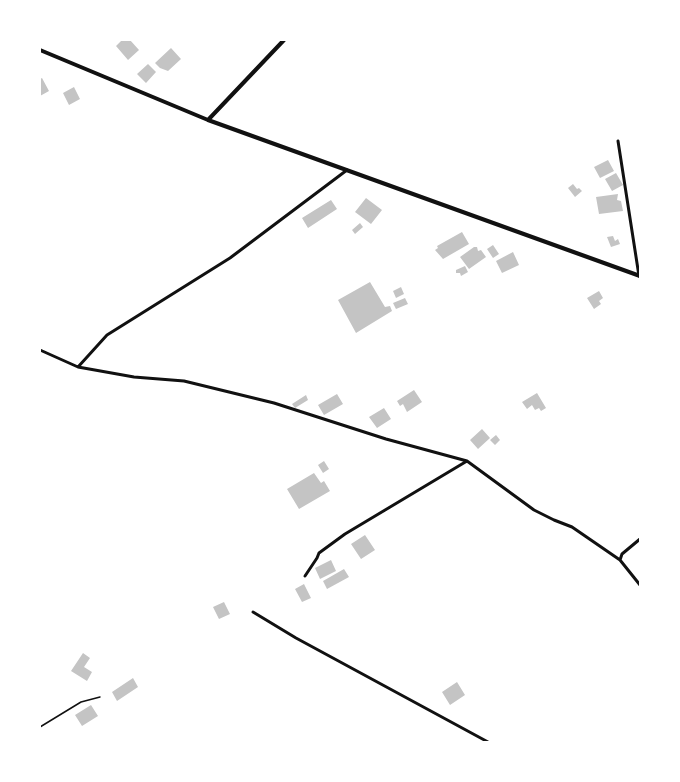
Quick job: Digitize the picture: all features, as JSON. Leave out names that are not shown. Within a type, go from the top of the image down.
[{"type":"street","points":[[208,120],[284,40]]},
{"type":"street","points":[[40,50],[208,120],[639,276],[618,141]]},
{"type":"street","points":[[78,367],[107,335],[230,258],[347,170]]},
{"type":"street","points":[[40,350],[78,367],[134,377],[184,381],[274,404],[386,440],[467,461],[534,510],[572,527],[620,560],[640,585]]},
{"type":"street","points":[[305,576],[317,558],[319,552],[345,534],[467,461]]},
{"type":"street","points":[[620,560],[622,554],[640,540]]},
{"type":"street","points":[[253,612],[296,638],[488,742]]},
{"type":"lane","points":[[40,727],[81,702],[100,697]]},
{"type":"building","points":[[122,40],[130,40],[139,50],[128,60],[116,46]]},
{"type":"building","points":[[171,48],[181,59],[168,71],[160,68],[155,63]]},
{"type":"building","points":[[148,64],[156,72],[146,83],[137,74]]},
{"type":"building","points":[[42,78],[49,91],[40,96],[40,79]]},
{"type":"building","points":[[74,87],[80,99],[69,105],[63,93]]},
{"type":"building","points":[[608,160],[614,171],[600,178],[594,167]]},
{"type":"building","points":[[616,173],[623,185],[612,191],[605,179]]},
{"type":"building","points":[[573,184],[577,189],[579,188],[582,191],[575,197],[568,188]]},
{"type":"building","points":[[618,194],[617,200],[621,201],[623,211],[599,214],[596,197]]},
{"type":"building","points":[[366,198],[382,210],[371,224],[355,212]]},
{"type":"building","points":[[331,200],[337,209],[308,228],[302,218]]},
{"type":"building","points":[[360,223],[363,227],[355,234],[352,230]]},
{"type":"building","points":[[462,232],[469,244],[443,259],[435,250],[438,248],[437,246]]},
{"type":"building","points":[[613,236],[615,241],[618,239],[620,244],[611,247],[607,237]]},
{"type":"building","points":[[493,245],[499,254],[493,258],[487,249]]},
{"type":"building","points":[[474,247],[477,247],[478,251],[481,250],[486,257],[469,269],[460,257]]},
{"type":"building","points":[[513,252],[519,265],[502,273],[496,261]]},
{"type":"building","points":[[465,266],[468,272],[461,276],[460,273],[456,273],[456,270]]},
{"type":"building","points":[[370,282],[385,307],[390,306],[392,311],[356,333],[338,300]]},
{"type":"building","points":[[401,287],[404,294],[396,298],[393,291]]},
{"type":"building","points":[[599,291],[603,298],[599,301],[601,304],[594,309],[587,298]]},
{"type":"building","points":[[405,298],[408,304],[396,309],[393,303]]},
{"type":"building","points":[[414,390],[422,402],[407,412],[403,404],[400,406],[397,401]]},
{"type":"building","points":[[537,393],[546,408],[541,411],[539,408],[535,410],[532,405],[527,409],[522,402]]},
{"type":"building","points":[[337,394],[343,404],[324,415],[318,405]]},
{"type":"building","points":[[306,395],[308,400],[295,408],[292,404]]},
{"type":"building","points":[[384,408],[391,419],[377,428],[369,417]]},
{"type":"building","points":[[482,429],[490,438],[478,449],[470,440]]},
{"type":"building","points":[[496,435],[500,440],[495,445],[490,440]]},
{"type":"building","points":[[324,461],[329,469],[323,473],[318,465]]},
{"type":"building","points":[[314,473],[321,483],[324,481],[330,491],[299,509],[287,489]]},
{"type":"building","points":[[365,535],[375,550],[361,559],[351,544]]},
{"type":"building","points":[[331,560],[336,571],[320,579],[315,568]]},
{"type":"building","points":[[344,569],[349,577],[327,589],[323,581]]},
{"type":"building","points":[[304,584],[311,598],[302,602],[295,589]]},
{"type":"building","points":[[224,602],[230,614],[219,619],[213,607]]},
{"type":"building","points":[[83,653],[90,658],[84,667],[92,672],[87,681],[71,671]]},
{"type":"building","points":[[133,678],[138,687],[117,701],[112,692]]},
{"type":"building","points":[[457,682],[465,695],[450,705],[442,692]]},
{"type":"building","points":[[91,705],[98,716],[82,726],[75,715]]}]
